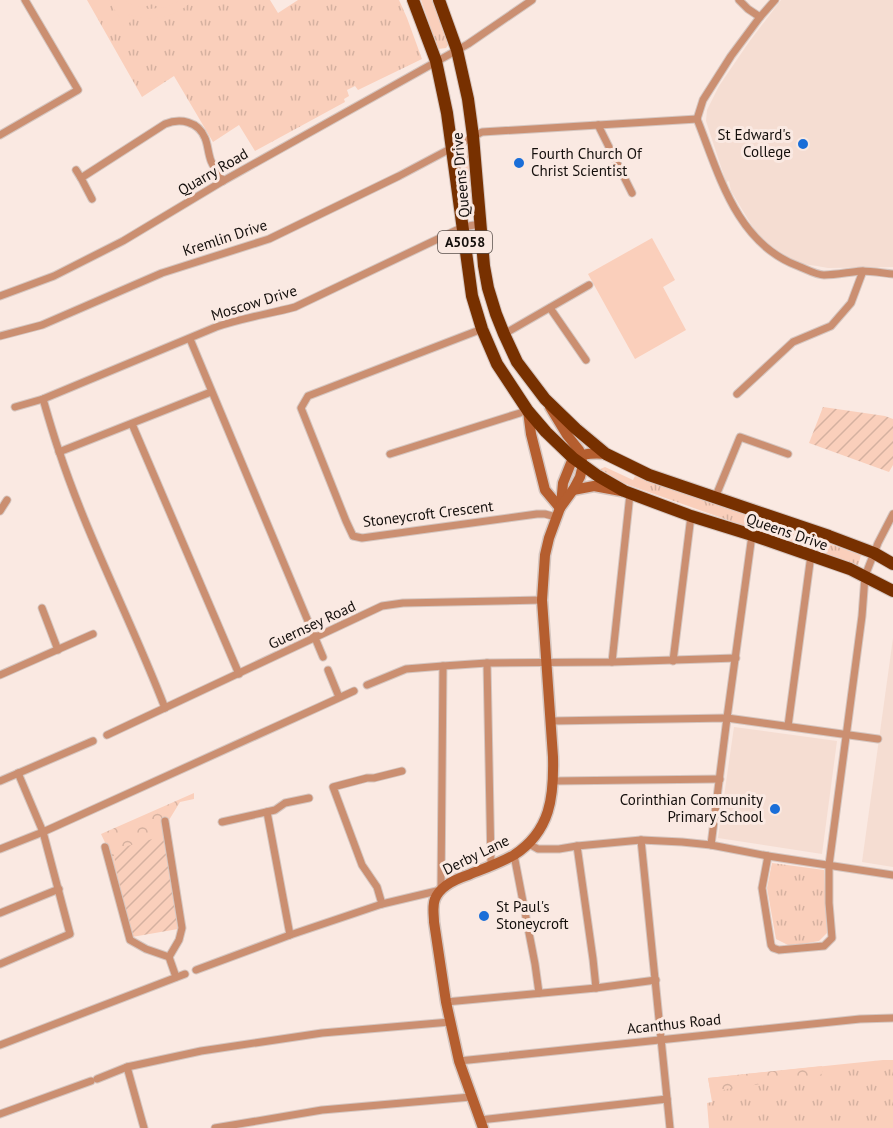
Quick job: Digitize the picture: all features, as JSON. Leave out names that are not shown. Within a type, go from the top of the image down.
[{"type":"highway","name":"Queens Drive","points":[[413,0],[436,61],[447,113],[472,296],[482,329],[497,364],[527,409],[546,432],[579,459],[627,492],[691,516],[811,555],[865,576],[893,591]]},
{"type":"highway","name":"Queens Drive","points":[[439,0],[457,50],[468,99],[488,288],[496,314],[517,362],[545,399],[576,429],[606,453],[649,475],[829,536],[874,553],[893,564]]},
{"type":"street","points":[[0,135],[78,90],[25,0]]},
{"type":"street","name":"Quarry Road","points":[[0,296],[54,276],[123,241],[223,181],[457,50],[532,0]]},
{"type":"street","points":[[739,0],[760,17]]},
{"type":"street","points":[[775,0],[731,56],[703,100],[697,119],[723,187],[749,231],[767,250],[790,263],[822,275],[863,271],[893,274]]},
{"type":"street","name":"Kremlin Drive","points":[[0,336],[42,325],[162,273],[269,239],[399,176],[482,132],[697,119]]},
{"type":"street","points":[[81,178],[165,124],[181,120],[196,126],[202,132],[214,169],[223,181]]},
{"type":"street","points":[[598,125],[632,193]]},
{"type":"street","points":[[76,170],[92,199]]},
{"type":"street","name":"Moscow Drive","points":[[15,407],[43,399],[216,327],[295,307],[462,227],[480,224]]},
{"type":"street","points":[[736,394],[793,342],[831,326],[851,303],[863,271]]},
{"type":"street","points":[[504,334],[589,285]]},
{"type":"street","points":[[550,308],[586,360]]},
{"type":"street","name":"Stoneycroft Crescent","points":[[482,329],[308,396],[301,408],[346,521],[353,536],[362,537],[545,514],[559,510]]},
{"type":"street","points":[[189,339],[322,657]]},
{"type":"street","points":[[59,452],[211,392]]},
{"type":"street","points":[[43,399],[59,452],[90,531],[165,708]]},
{"type":"street","name":"A5058","points":[[545,399],[579,459]]},
{"type":"street","points":[[390,453],[527,409]]},
{"type":"street","name":"Queens Drive","points":[[527,409],[545,490],[559,510]]},
{"type":"street","points":[[132,423],[239,674]]},
{"type":"street","points":[[715,498],[741,437],[788,454]]},
{"type":"street","points":[[579,459],[593,453],[606,453]]},
{"type":"street","name":"Derby Lane","points":[[559,510],[580,477],[579,459]]},
{"type":"street","name":"Derby Lane","points":[[481,1124],[459,1061],[450,1022],[434,922],[435,900],[441,890],[457,879],[514,855],[529,844],[548,814],[554,781],[543,600],[545,555],[559,510],[563,483],[579,459]]},
{"type":"street","points":[[573,490],[594,486],[627,492],[626,525],[612,662]]},
{"type":"street","points":[[0,511],[8,500]]},
{"type":"street","points":[[768,856],[762,888],[771,945],[779,950],[824,946],[832,938],[829,865],[848,734],[864,603],[865,576],[893,514]]},
{"type":"street","points":[[673,661],[691,516]]},
{"type":"street","points":[[711,845],[752,535]]},
{"type":"street","points":[[788,726],[811,555]]},
{"type":"street","name":"Guernsey Road","points":[[107,735],[382,606],[404,603],[543,600]]},
{"type":"street","points":[[42,608],[58,650]]},
{"type":"street","points":[[0,675],[93,634]]},
{"type":"street","points":[[367,685],[406,669],[443,666],[736,658]]},
{"type":"street","points":[[488,663],[491,865]]},
{"type":"street","points":[[196,970],[382,904],[441,890],[443,666]]},
{"type":"street","points":[[328,670],[339,697]]},
{"type":"street","points":[[0,849],[43,832],[354,691]]},
{"type":"street","points":[[551,721],[727,718],[878,739]]},
{"type":"street","points":[[0,781],[93,741]]},
{"type":"street","points":[[382,904],[377,887],[362,865],[333,787],[402,771]]},
{"type":"street","points":[[0,964],[70,934],[43,832],[18,773]]},
{"type":"street","points":[[554,781],[720,779]]},
{"type":"street","points":[[222,822],[275,810],[285,803],[309,798]]},
{"type":"street","points":[[267,812],[290,935]]},
{"type":"street","points":[[165,821],[182,928],[179,940],[169,957],[176,977]]},
{"type":"street","points":[[529,844],[538,849],[559,849],[641,840],[711,845],[893,875]]},
{"type":"street","points":[[641,840],[670,1128]]},
{"type":"street","points":[[577,846],[596,988]]},
{"type":"street","points":[[105,847],[130,940],[169,957]]},
{"type":"street","points":[[514,855],[539,993]]},
{"type":"street","points":[[0,913],[58,889]]},
{"type":"street","points":[[0,1045],[185,974]]},
{"type":"street","points":[[446,1002],[656,980]]},
{"type":"street","name":"Acanthus Road","points":[[459,1061],[848,1020],[893,1018]]},
{"type":"street","points":[[0,1114],[128,1067],[201,1051],[322,1033],[450,1022]]},
{"type":"street","points":[[128,1067],[144,1128]]},
{"type":"street","points":[[215,1128],[322,1110],[471,1097]]},
{"type":"street","points":[[481,1124],[667,1099]]},
{"type":"shaded area","name":"St Edward's College","points":[[781,0],[893,0],[893,267],[828,268],[802,264],[777,252],[755,231],[731,191],[729,181],[726,182],[706,121],[707,110],[719,86]]},
{"type":"shaded area","points":[[893,638],[893,867],[862,862]]},
{"type":"shaded area","name":"Corinthian Community Primary School","points":[[734,727],[837,741],[822,854],[718,838]]},
{"type":"green space","points":[[87,0],[270,0],[278,13],[298,0],[399,0],[422,59],[358,90],[355,86],[347,90],[349,96],[344,99],[345,102],[255,151],[239,125],[213,142],[174,76],[142,97]]},
{"type":"green space","points":[[109,0],[124,0],[132,5],[149,9],[167,7],[180,0],[193,0],[179,11],[163,17],[145,18],[128,14],[132,21],[124,26]]},
{"type":"green space","points":[[421,0],[432,0],[449,44],[446,48],[438,49]]},
{"type":"green space","points":[[462,146],[467,147],[469,151],[472,204],[468,206],[464,204],[459,150]]},
{"type":"green space","points":[[652,238],[675,280],[663,287],[686,330],[635,359],[588,274]]},
{"type":"green space","points":[[823,407],[893,419],[893,465],[889,472],[809,443]]},
{"type":"green space","points":[[605,467],[633,480],[635,476],[861,555],[858,566],[623,483],[600,469]]},
{"type":"green space","points":[[194,793],[194,799],[180,802],[169,820],[169,832],[163,848],[125,886],[120,888],[110,853],[101,834]]},
{"type":"green space","points":[[163,836],[178,929],[132,937],[113,850]]},
{"type":"green space","points":[[772,863],[824,870],[827,933],[819,941],[790,946],[776,939],[767,888]]},
{"type":"green space","points":[[893,1060],[893,1128],[709,1128],[707,1103],[712,1102],[708,1078]]},
{"type":"green space","points":[[822,1066],[823,1073],[817,1077],[771,1082],[740,1090],[730,1088],[711,1094],[708,1078]]},
{"type":"place","name":"St Edward's College","points":[[803,144]]},
{"type":"place","name":"Fourth Church Of Christ Scientist","points":[[519,163]]},
{"type":"place","name":"Corinthian Community Primary School","points":[[775,809]]},
{"type":"place","name":"St Paul's Stoneycroft","points":[[484,916]]}]
